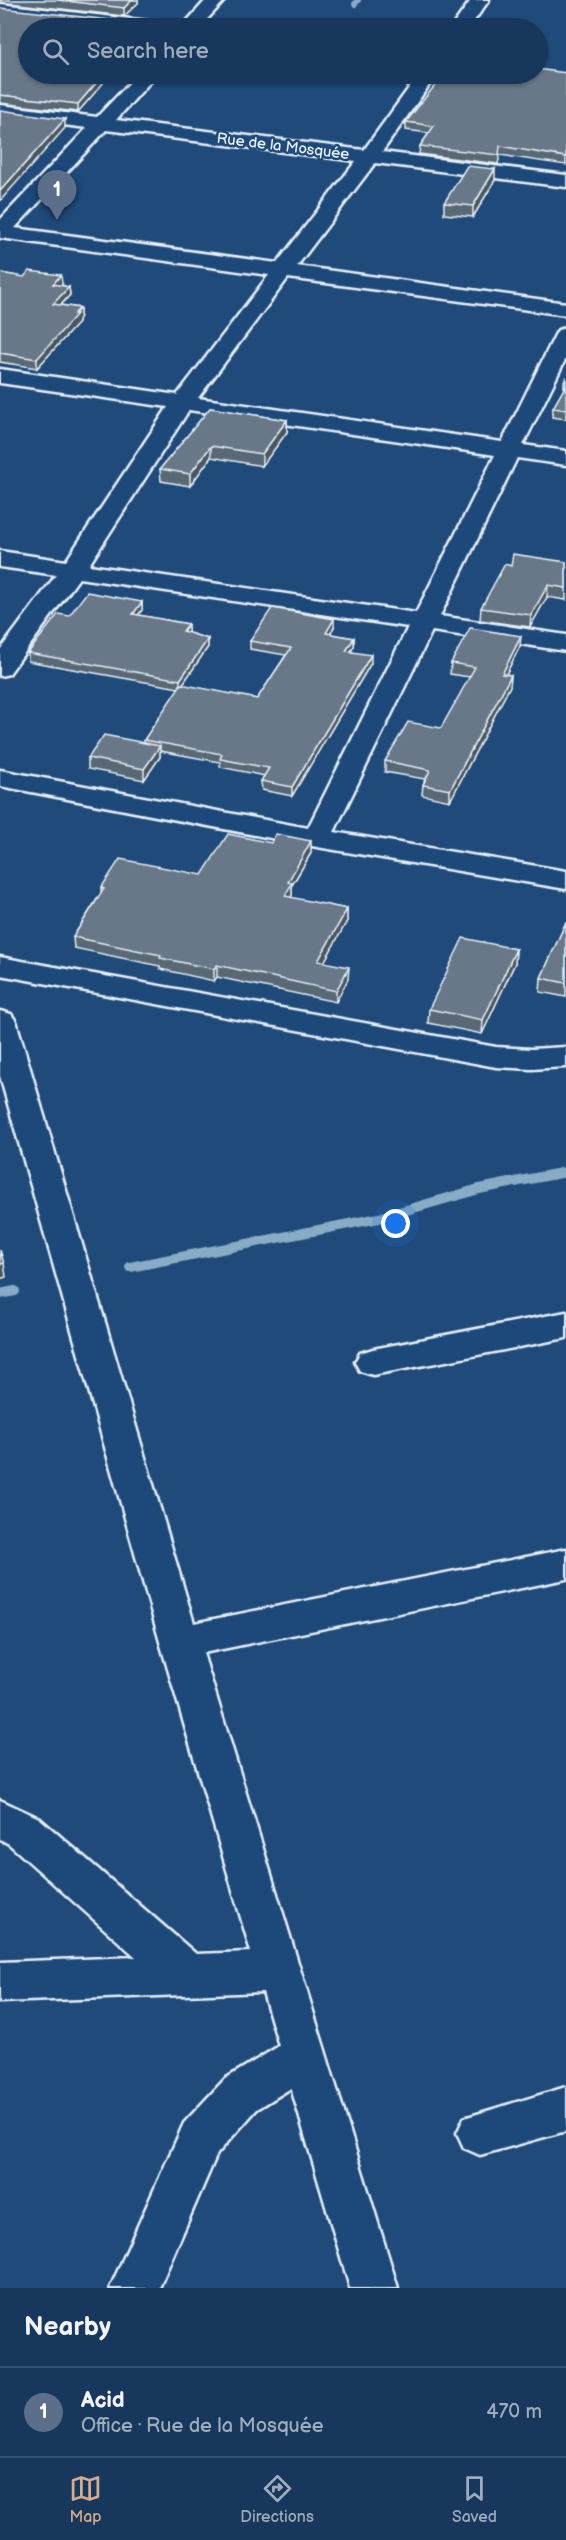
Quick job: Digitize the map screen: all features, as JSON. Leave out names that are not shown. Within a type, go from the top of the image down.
[{"type":"street","points":[[199,18],[216,0]]},
{"type":"street","points":[[467,18],[480,0]]},
{"type":"street","points":[[0,9],[79,18]]},
{"type":"street","points":[[0,232],[139,84]]},
{"type":"street","points":[[0,668],[72,571],[182,402],[369,156],[421,84]]},
{"type":"street","name":"Rue de la Mosquée","points":[[0,111],[566,181]]},
{"type":"street","points":[[0,232],[566,309]]},
{"type":"street","points":[[317,838],[566,335]]},
{"type":"street","points":[[0,376],[566,458]]},
{"type":"street","points":[[0,559],[566,643]]},
{"type":"street","points":[[0,778],[317,838],[566,880]]},
{"type":"street","points":[[0,966],[496,1057],[531,1059],[566,1057]]},
{"type":"street","points":[[0,1021],[180,1642],[374,2288]]},
{"type":"street","points":[[373,1362],[566,1325]]},
{"type":"street","points":[[180,1642],[566,1564]]},
{"type":"street","points":[[0,1818],[24,1831],[188,1975]]},
{"type":"street","points":[[0,1982],[280,1971]]},
{"type":"street","points":[[134,2288],[200,2139],[241,2094],[305,2054]]},
{"type":"street","points":[[480,2133],[566,2109]]},
{"type":"building","points":[[58,0],[132,0],[124,8]]},
{"type":"building","points":[[0,8],[92,18],[18,18],[18,84],[95,84],[78,104],[0,95]]},
{"type":"building","points":[[548,71],[566,73],[566,157],[500,146],[499,155],[420,146],[434,126],[406,122],[436,84],[548,84]]},
{"type":"building","points":[[0,110],[65,119],[0,191]]},
{"type":"building","points":[[467,166],[495,169],[473,206],[444,203]]},
{"type":"building","points":[[29,271],[61,275],[53,284],[69,287],[53,304],[80,308],[37,359],[0,353],[0,273],[24,277]]},
{"type":"building","points":[[566,385],[566,410],[553,408]]},
{"type":"building","points":[[210,408],[287,420],[262,454],[211,446],[190,474],[160,469]]},
{"type":"building","points":[[513,554],[566,562],[566,588],[548,585],[531,615],[481,608],[505,564],[511,566]]},
{"type":"building","points":[[87,592],[142,602],[133,614],[188,624],[183,631],[208,639],[180,680],[28,653],[58,614],[69,616]]},
{"type":"building","points":[[272,608],[334,619],[326,633],[354,638],[346,651],[371,655],[292,787],[261,781],[269,768],[220,759],[222,754],[144,740],[181,684],[257,699],[291,648],[250,641]]},
{"type":"building","points":[[470,628],[521,636],[502,674],[511,675],[450,790],[423,785],[430,770],[385,761],[408,722],[441,728],[475,667],[451,663]]},
{"type":"building","points":[[104,735],[160,746],[144,769],[88,758]]},
{"type":"building","points":[[228,834],[271,843],[276,834],[311,841],[288,882],[292,883],[285,896],[347,909],[318,961],[349,967],[336,991],[217,965],[214,969],[160,958],[161,955],[73,937],[120,859],[202,875]]},
{"type":"building","points":[[566,922],[566,983],[541,978]]},
{"type":"building","points":[[463,938],[516,949],[483,1020],[429,1009]]},
{"type":"building","points":[[0,1250],[4,1263],[0,1264]]},
{"type":"waterway","points":[[355,4],[358,0]]},
{"type":"waterway","points":[[130,1267],[379,1218],[479,1189],[566,1172]]},
{"type":"waterway","points":[[0,1294],[15,1291]]},
{"type":"place","name":"Acid","points":[[57,220]]}]
